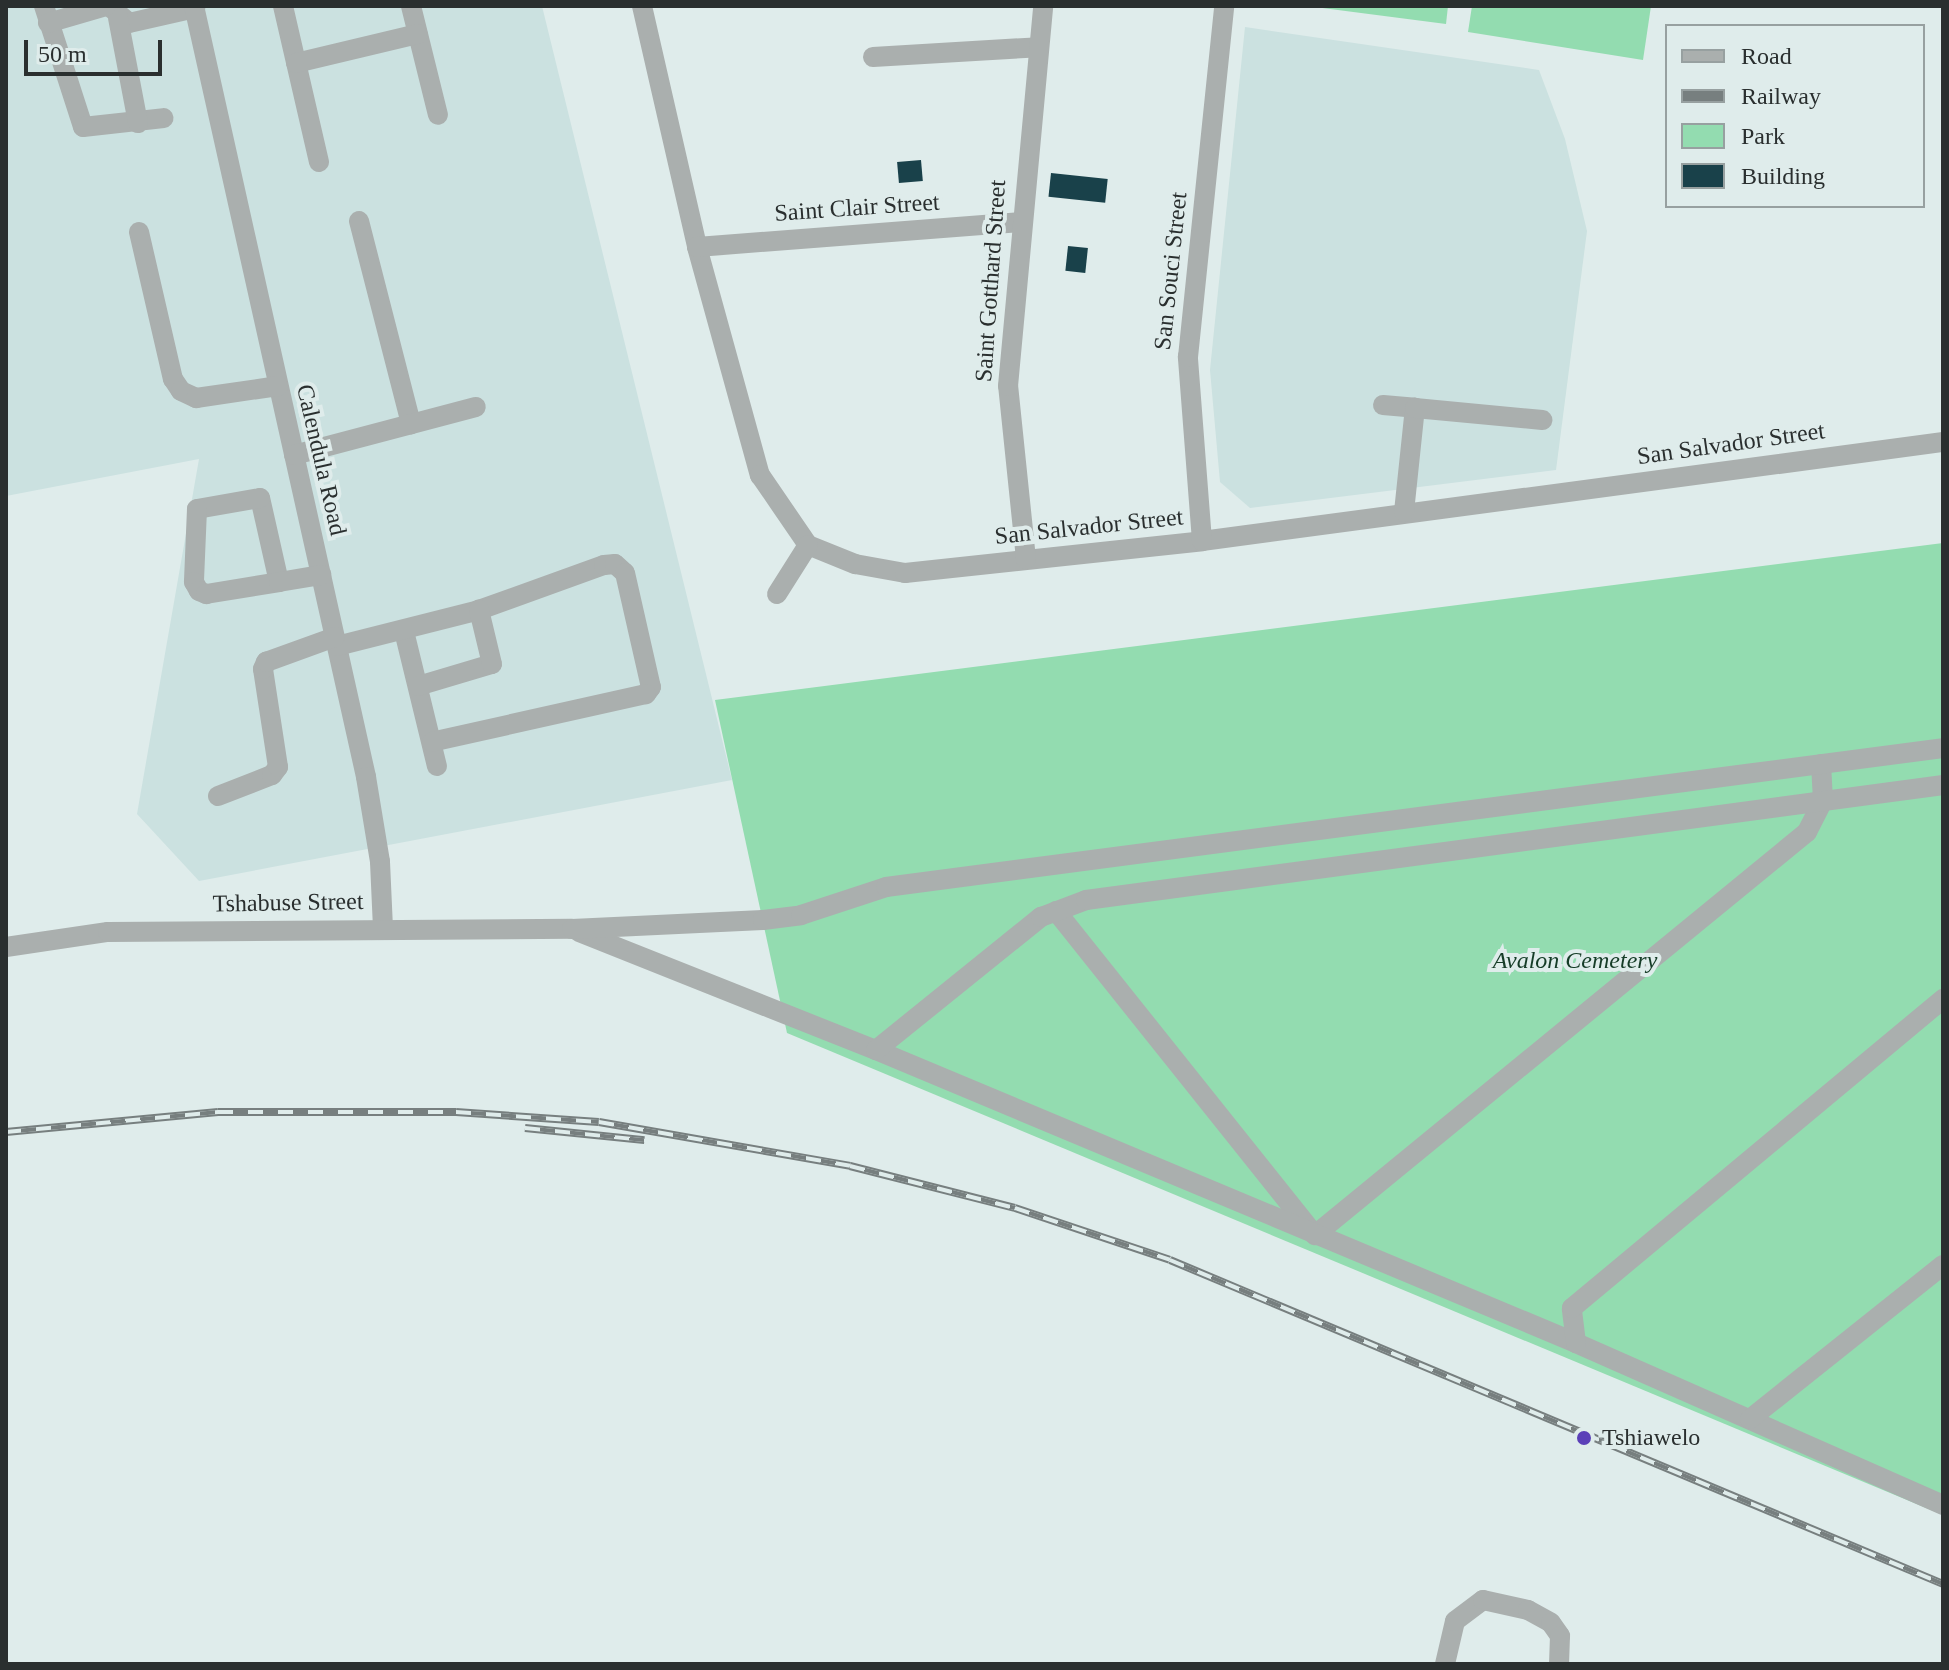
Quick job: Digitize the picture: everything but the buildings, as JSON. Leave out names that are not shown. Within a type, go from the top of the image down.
[{"type":"street","points":[[283,6],[319,162]]},
{"type":"street","points":[[411,6],[438,115]]},
{"type":"street","points":[[642,6],[697,247],[760,475],[808,545],[777,594]]},
{"type":"street","name":"Saint Gotthard Street","points":[[1026,559],[1008,386],[1020,222],[1043,6]]},
{"type":"street","name":"San Souci Street","points":[[1202,541],[1188,357],[1224,6]]},
{"type":"street","points":[[164,118],[83,127],[46,15],[111,10],[129,23],[194,7]]},
{"type":"street","name":"Calendula Road","points":[[194,7],[377,839],[383,928]]},
{"type":"street","points":[[111,10],[138,123]]},
{"type":"street","points":[[296,63],[418,34]]},
{"type":"street","points":[[873,57],[1039,47]]},
{"type":"street","points":[[359,221],[411,424]]},
{"type":"street","name":"Saint Clair Street","points":[[697,247],[1020,222]]},
{"type":"street","points":[[139,232],[173,379],[181,391],[196,398],[278,386]]},
{"type":"street","points":[[1383,405],[1542,420]]},
{"type":"street","points":[[294,455],[476,407]]},
{"type":"street","points":[[1404,512],[1415,408]]},
{"type":"street","name":"San Salvador Street","points":[[808,545],[855,564],[905,573],[1202,541],[1943,442]]},
{"type":"street","points":[[279,582],[260,498],[197,509],[194,582],[199,591],[206,594],[279,582],[321,575]]},
{"type":"street","points":[[218,796],[264,779],[278,767],[263,669],[266,662],[336,642],[404,631],[479,610],[615,564],[625,573],[651,687],[639,697],[432,742]]},
{"type":"street","points":[[418,686],[492,664],[479,610]]},
{"type":"street","points":[[404,631],[437,766]]},
{"type":"street","name":"Tshabuse Street","points":[[6,947],[108,932],[572,929],[763,920],[801,915],[886,887],[1943,748]]},
{"type":"street","points":[[1315,1235],[1807,832],[1823,801],[1821,764]]},
{"type":"street","points":[[876,1050],[1041,917],[1086,900],[1943,785]]},
{"type":"street","points":[[1056,911],[1315,1235]]},
{"type":"street","points":[[572,929],[876,1050],[1576,1343],[1943,1505]]},
{"type":"street","points":[[1576,1343],[1572,1308],[1943,999]]},
{"type":"street","points":[[1750,1419],[1943,1265]]},
{"type":"street","points":[[1445,1664],[1455,1621],[1483,1600],[1516,1606],[1551,1623],[1560,1636],[1559,1664]]},
{"type":"shaded area","points":[[6,6],[542,6],[732,780],[199,881],[137,814],[199,459],[6,496]]},
{"type":"shaded area","points":[[1245,27],[1539,70],[1565,139],[1587,231],[1556,470],[1250,508],[1220,482],[1210,370]]},
{"type":"green space","points":[[1307,6],[1448,6],[1446,24]]},
{"type":"green space","points":[[1472,6],[1651,6],[1643,60],[1468,32]]},
{"type":"green space","name":"Avalon Cemetery","points":[[1943,543],[1943,1515],[787,1033],[715,700]]},
{"type":"railway","points":[[6,1132],[218,1112],[456,1112],[599,1122],[850,1166],[1015,1208],[1170,1260],[1943,1584]]},
{"type":"railway","points":[[525,1128],[644,1140]]},
{"type":"place","name":"Tshiawelo","points":[[1584,1438]]}]
